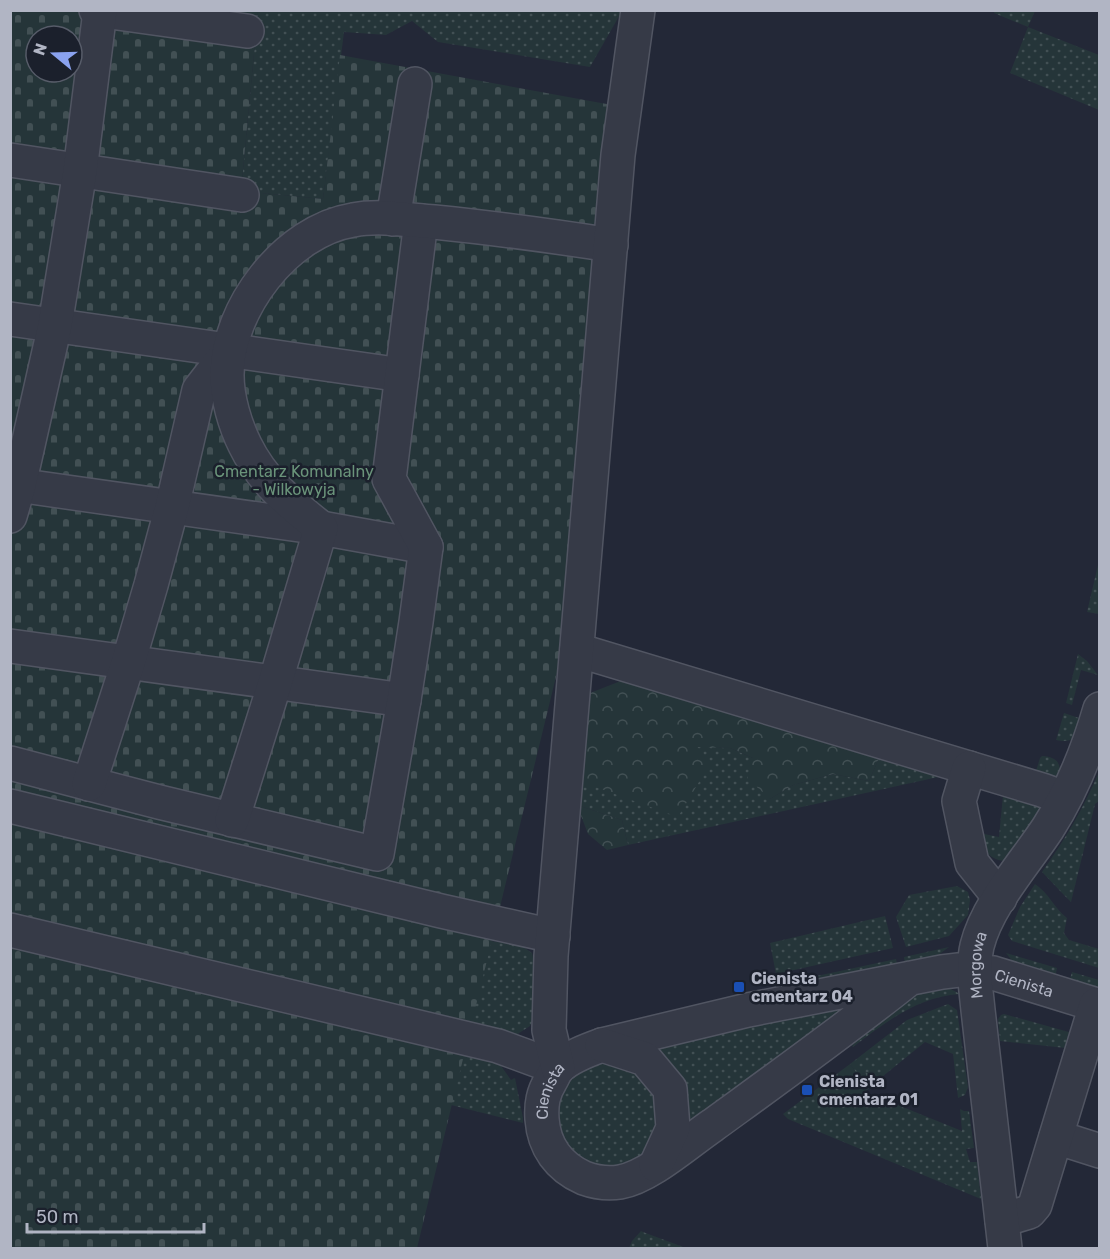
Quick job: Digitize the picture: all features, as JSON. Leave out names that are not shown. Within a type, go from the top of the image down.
[{"type":"street","points":[[96,10],[247,31]]},
{"type":"street","points":[[558,1068],[549,1030],[552,936],[618,155],[638,10]]},
{"type":"street","points":[[10,516],[15,484],[56,325],[80,171],[100,11]]},
{"type":"street","points":[[10,763],[232,820],[377,854],[404,700],[426,547],[389,479],[402,375],[407,220],[415,84]]},
{"type":"street","points":[[10,160],[242,195]]},
{"type":"street","points":[[321,528],[282,496],[255,464],[244,444],[229,398],[227,375],[230,350],[237,327],[246,304],[269,270],[303,241],[337,224],[361,219],[407,220],[483,227],[611,245]]},
{"type":"street","points":[[10,319],[402,375]]},
{"type":"street","points":[[89,784],[128,663],[172,507],[199,390],[230,350]]},
{"type":"street","points":[[15,484],[321,528],[426,547]]},
{"type":"street","points":[[232,820],[321,528]]},
{"type":"street","points":[[10,646],[404,700]]},
{"type":"street","points":[[576,650],[1064,798]]},
{"type":"street","name":"Morgowa","points":[[1004,1234],[974,971],[977,943],[1000,898],[1049,826],[1064,798],[1093,732],[1100,709]]},
{"type":"street","points":[[969,768],[959,801],[972,862],[1000,898]]},
{"type":"street","points":[[10,806],[552,936]]},
{"type":"street","points":[[10,930],[498,1046],[558,1068]]},
{"type":"street","name":"Cienista","points":[[910,978],[656,1166],[632,1179],[604,1183],[579,1175],[559,1162],[546,1141],[541,1104],[545,1090],[558,1068],[581,1053],[602,1045],[748,1010],[910,978],[942,972],[993,973],[1098,1005]]},
{"type":"street","points":[[1004,1234],[1035,1205],[1098,1005]]},
{"type":"street","points":[[602,1045],[645,1059],[670,1089],[674,1128],[656,1166]]},
{"type":"street","points":[[1056,1137],[1100,1151]]},
{"type":"green space","name":"Cmentarz Komunalny - Wilkowyja","points":[[10,11],[258,11],[241,191],[323,199],[340,55],[612,105],[562,652],[417,1248],[11,1248]]},
{"type":"green space","points":[[258,11],[622,11],[590,67],[438,42],[412,21],[386,35],[344,32],[323,199],[241,191]]},
{"type":"green space","points":[[995,11],[1035,11],[1028,27],[994,13]]},
{"type":"green space","points":[[1028,27],[1099,55],[1099,110],[1010,73]]},
{"type":"green space","points":[[1098,565],[1100,565],[1099,614],[1087,612]]},
{"type":"green space","points":[[1078,654],[1098,675],[1081,670],[1072,705],[1066,703]]},
{"type":"green space","points":[[631,677],[882,751],[869,781],[833,774],[793,785],[770,799],[747,778],[753,758],[730,748],[697,747],[711,762],[678,817],[579,781],[581,716],[590,693]]},
{"type":"green space","points":[[1064,713],[1085,720],[1078,734],[1068,741],[1056,740]]},
{"type":"green space","points":[[696,746],[730,748],[753,758],[770,799],[793,785],[833,774],[869,781],[882,751],[943,776],[628,845],[622,820],[577,805],[579,781]]},
{"type":"green space","points":[[1042,756],[1053,758],[1058,764],[1060,783],[1036,771]]},
{"type":"green space","points":[[1099,772],[1099,801],[1095,804],[1071,902],[1042,872],[1074,823]]},
{"type":"green space","points":[[1003,795],[1049,802],[1007,861],[992,857],[980,845],[984,834],[999,837]]},
{"type":"green space","points":[[577,805],[622,820],[628,845],[607,850],[588,834]]},
{"type":"green space","points":[[1035,884],[1067,918],[1064,933],[1069,940],[1099,949],[1099,968],[1012,941],[1008,935],[1020,907]]},
{"type":"green space","points":[[957,886],[968,892],[970,900],[968,915],[949,936],[906,947],[896,917],[909,895]]},
{"type":"green space","points":[[885,916],[893,948],[776,974],[770,943]]},
{"type":"green space","points":[[491,941],[522,946],[532,953],[536,970],[538,1009],[530,1026],[516,1035],[470,1028]]},
{"type":"green space","points":[[949,947],[933,959],[905,966],[904,957]]},
{"type":"green space","points":[[1006,953],[1057,968],[1055,978],[1013,962]]},
{"type":"green space","points":[[896,959],[898,968],[833,979],[812,979],[812,977]]},
{"type":"green space","points":[[1072,972],[1099,980],[1099,991],[1069,982]]},
{"type":"green space","points":[[947,987],[960,994],[944,996],[916,1005],[852,1046],[858,1038],[915,993]]},
{"type":"green space","points":[[858,1000],[687,1131],[646,1047]]},
{"type":"green space","points":[[948,1004],[957,1010],[968,1087],[965,1095],[958,1098],[953,1054],[925,1042],[882,1077],[872,1071],[858,1075],[850,1064],[907,1020]]},
{"type":"green space","points":[[1004,1014],[1076,1034],[1075,1049],[1000,1041],[998,1019]]},
{"type":"green space","points":[[465,1048],[503,1063],[501,1066],[511,1080],[515,1078],[523,1123],[451,1105]]},
{"type":"green space","points":[[604,1059],[628,1062],[662,1095],[651,1153],[619,1171],[575,1160],[553,1122],[565,1080]]},
{"type":"green space","points":[[850,1064],[858,1075],[872,1071],[882,1077],[865,1092],[878,1097],[864,1102],[826,1082]]},
{"type":"green space","points":[[826,1082],[864,1102],[878,1097],[962,1131],[960,1109],[969,1111],[974,1148],[966,1149],[970,1162],[977,1162],[981,1199],[788,1119],[783,1114]]},
{"type":"green space","points":[[641,1231],[686,1248],[629,1248]]},
{"type":"place","name":"Cienista cmentarz 04","points":[[739,987]]},
{"type":"place","name":"Cienista cmentarz 01","points":[[807,1090]]}]
